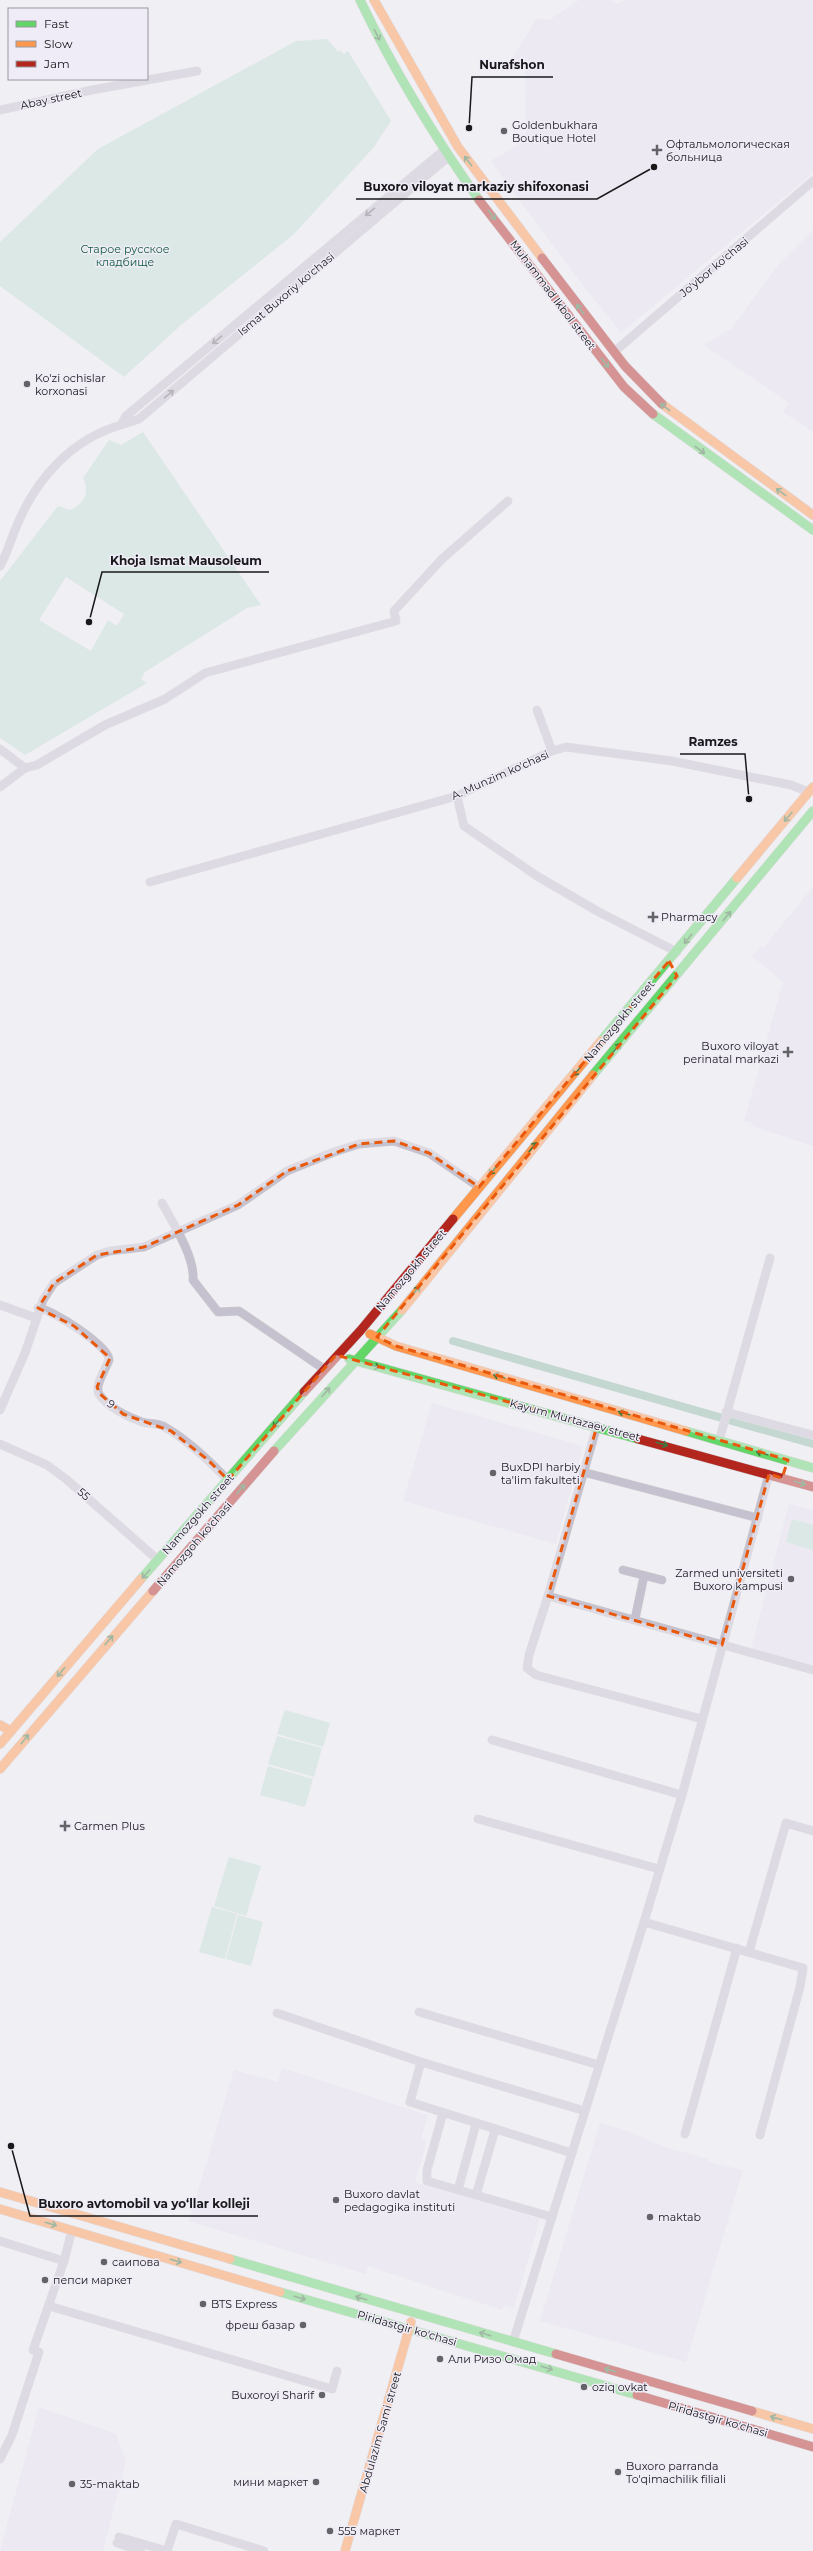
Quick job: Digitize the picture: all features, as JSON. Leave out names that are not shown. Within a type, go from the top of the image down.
[{"type":"main road","name":"Muhammad Ikbol street","points":[[375,0],[458,147],[614,352],[655,399],[813,515]]},
{"type":"main road","name":"Muhammad Ikbol street","points":[[360,1],[449,160],[628,391],[650,412],[697,448],[813,530]]},
{"type":"main road","name":"Namozgokh street","points":[[0,1744],[336,1355],[361,1330],[811,790]]},
{"type":"main road","points":[[669,961],[677,976],[813,811]]},
{"type":"main road","name":"Namozgoh ko'chasi","points":[[0,1769],[109,1640],[354,1361],[377,1337],[677,976]]},
{"type":"main road","name":"Kayum Murtazaev street","points":[[361,1330],[404,1348],[813,1468]]},
{"type":"main road","name":"Kayum Murtazaev street","points":[[336,1355],[598,1426],[813,1487]]},
{"type":"main road","points":[[782,1478],[788,1460]]},
{"type":"main road","points":[[0,1725],[11,1731]]},
{"type":"main road","name":"Piridastgir ko'chasi","points":[[0,2192],[414,2314],[813,2429]]},
{"type":"main road","name":"Piridastgir ko'chasi","points":[[0,2210],[409,2329],[504,2355],[813,2447]]},
{"type":"main road","name":"Abdulazim Sami street","points":[[345,2551],[414,2314]]},
{"type":"street","name":"Abay street","points":[[148,80],[197,71]]},
{"type":"street","name":"Abay street","points":[[0,110],[92,90],[147,80]]},
{"type":"street","name":"Ismat Buxoriy ko'chasi","points":[[120,425],[126,416],[443,151]]},
{"type":"street","name":"Ismat Buxoriy ko'chasi","points":[[0,566],[18,523],[44,476],[76,446],[104,430],[139,419],[393,203],[447,158],[449,160]]},
{"type":"street","name":"Jo'ybor ko'chasi","points":[[614,352],[813,181]]},
{"type":"street","points":[[0,787],[25,768],[37,766],[105,725],[165,699],[205,673],[396,621],[394,611],[442,559],[508,501]]},
{"type":"street","points":[[537,710],[552,751]]},
{"type":"street","name":"A. Munzim ko'chasi","points":[[150,882],[457,796],[552,751],[566,747],[672,761],[791,784],[811,790]]},
{"type":"street","points":[[0,749],[25,768]]},
{"type":"street","points":[[457,796],[464,826],[537,876],[597,910],[677,952]]},
{"type":"street","points":[[2,1408],[36,1318],[38,1308],[54,1283],[97,1256],[110,1251],[144,1247],[238,1205],[287,1171],[334,1152],[378,1141],[394,1141],[429,1153],[479,1187]]},
{"type":"street","points":[[162,1203],[190,1260],[194,1273],[193,1280],[218,1312],[239,1311],[324,1369]]},
{"type":"street","points":[[719,1441],[770,1258]]},
{"type":"street","points":[[0,1305],[36,1318]]},
{"type":"street","name":"9","points":[[38,1308],[48,1311],[74,1326],[107,1352],[109,1360],[97,1387],[100,1394],[109,1404],[123,1414],[143,1422],[161,1425],[171,1431],[208,1460],[228,1480]]},
{"type":"street","points":[[725,1417],[812,1435]]},
{"type":"street","points":[[598,1426],[529,1655],[527,1668],[536,1675],[702,1719]]},
{"type":"street","name":"55","points":[[0,1444],[47,1466],[66,1479],[158,1560]]},
{"type":"street","points":[[583,1472],[758,1518]]},
{"type":"street","points":[[513,2342],[682,1795],[769,1474]]},
{"type":"street","points":[[623,1570],[662,1580]]},
{"type":"street","points":[[635,1619],[644,1576]]},
{"type":"street","points":[[548,1596],[635,1619],[813,1670]]},
{"type":"street","points":[[492,1740],[682,1795]]},
{"type":"street","points":[[478,1819],[659,1869]]},
{"type":"street","points":[[749,1952],[786,1823],[813,1831]]},
{"type":"street","points":[[644,1922],[803,1968],[800,1987],[760,2134]]},
{"type":"street","points":[[685,2134],[737,1948]]},
{"type":"street","points":[[419,2012],[599,2065]]},
{"type":"street","points":[[277,2013],[421,2062],[584,2111]]},
{"type":"street","points":[[421,2062],[410,2102],[572,2153]]},
{"type":"street","points":[[443,2113],[426,2175],[427,2181],[552,2217]]},
{"type":"street","points":[[458,2190],[476,2124]]},
{"type":"street","points":[[476,2195],[495,2130]]},
{"type":"street","points":[[0,2460],[12,2435],[39,2352],[33,2350],[64,2261],[72,2230]]},
{"type":"street","points":[[0,2241],[64,2261]]},
{"type":"street","points":[[49,2306],[332,2389],[337,2371]]},
{"type":"street","points":[[141,2551],[118,2540],[167,2551],[176,2524],[264,2551]]},
{"type":"highlighted area","points":[[669,961],[677,976],[377,1337],[396,1346],[788,1460],[782,1478],[769,1474],[722,1645],[548,1596],[597,1426],[336,1355],[228,1480],[208,1460],[171,1431],[123,1414],[100,1394],[97,1387],[110,1358],[74,1326],[38,1308],[54,1283],[97,1255],[144,1247],[238,1205],[287,1171],[359,1144],[394,1141],[429,1153],[479,1187]]},
{"type":"shaded area","points":[[579,0],[609,0],[617,4],[626,0],[813,0],[813,173],[621,333],[577,278],[491,161],[526,140],[525,68],[513,57],[537,18],[549,20]]},
{"type":"shaded area","points":[[813,230],[813,432],[783,412],[789,403],[704,345],[732,328],[778,265]]},
{"type":"shaded area","name":"Buxoro viloyat perinatal markazi","points":[[812,888],[813,1146],[751,1126],[751,1123],[744,1121],[783,982],[752,956],[761,946],[763,948]]},
{"type":"shaded area","name":"BuxDPI harbiy ta'lim fakulteti","points":[[432,1403],[583,1446],[556,1544],[403,1501]]},
{"type":"shaded area","name":"Zarmed universiteti Buxoro kampusi","points":[[789,1504],[813,1510],[813,1664],[751,1649]]},
{"type":"shaded area","name":"Buxoro davlat pedagogika instituti","points":[[282,2068],[428,2115],[421,2139],[427,2140],[415,2182],[540,2219],[514,2308],[504,2305],[502,2310],[368,2266],[366,2274],[189,2221],[234,2070],[278,2082]]},
{"type":"shaded area","name":"maktab","points":[[600,2123],[625,2130],[665,2147],[708,2159],[708,2162],[743,2170],[686,2362],[540,2321]]},
{"type":"shaded area","points":[[39,2407],[116,2434],[126,2461],[103,2551],[0,2551]]},
{"type":"green space","name":"Старое русское кладбище","points":[[327,39],[338,52],[340,50],[344,54],[348,51],[391,121],[374,147],[294,234],[181,325],[124,377],[0,286],[0,242],[98,149],[296,41]]},
{"type":"green space","points":[[143,432],[261,605],[247,608],[145,672],[141,679],[147,683],[25,755],[0,738],[0,581],[58,506],[70,510],[83,501],[86,488],[83,478],[109,440],[121,445]],"holes":[[[66,577],[124,614],[117,626],[108,620],[91,651],[39,620]]]},
{"type":"green space","points":[[792,1519],[813,1525],[813,1550],[786,1542]]},
{"type":"green space","points":[[285,1710],[330,1723],[323,1747],[277,1734]]},
{"type":"green space","points":[[277,1736],[322,1748],[314,1777],[268,1764]]},
{"type":"green space","points":[[268,1766],[313,1779],[305,1807],[260,1795]]},
{"type":"green space","points":[[229,1857],[261,1866],[246,1916],[214,1906]]},
{"type":"green space","points":[[212,1907],[237,1914],[225,1959],[199,1952]]},
{"type":"green space","points":[[238,1915],[263,1922],[251,1966],[226,1959]]},
{"type":"waterway","points":[[453,1341],[813,1444]]},
{"type":"traffic: fast","points":[[360,0],[415,103],[479,200]]},
{"type":"traffic: fast","points":[[653,414],[813,530]]},
{"type":"traffic: fast","points":[[593,1075],[813,811]]},
{"type":"traffic: fast","points":[[601,1041],[737,878]]},
{"type":"traffic: fast","points":[[274,1451],[402,1310]]},
{"type":"traffic: fast","points":[[349,1359],[638,1439]]},
{"type":"traffic: fast","points":[[141,1579],[304,1392]]},
{"type":"traffic: fast","points":[[686,1431],[813,1468]]},
{"type":"traffic: fast","points":[[230,2259],[556,2354]]},
{"type":"traffic: fast","points":[[280,2292],[637,2395]]},
{"type":"traffic: slow","points":[[374,0],[458,147],[542,258]]},
{"type":"traffic: slow","points":[[662,404],[813,515]]},
{"type":"traffic: slow","points":[[737,878],[813,787]]},
{"type":"traffic: slow","points":[[453,1219],[601,1041]]},
{"type":"traffic: slow","points":[[402,1310],[593,1075]]},
{"type":"traffic: slow","points":[[370,1334],[396,1346],[686,1431]]},
{"type":"traffic: slow","points":[[0,1744],[141,1579]]},
{"type":"traffic: slow","points":[[0,1769],[153,1591]]},
{"type":"traffic: slow","points":[[0,1725],[11,1731]]},
{"type":"traffic: slow","points":[[0,2192],[230,2259]]},
{"type":"traffic: slow","points":[[0,2209],[280,2292]]},
{"type":"traffic: slow","points":[[345,2551],[411,2322]]},
{"type":"traffic: slow","points":[[752,2411],[813,2429]]},
{"type":"traffic: jam","points":[[479,200],[624,387],[653,414]]},
{"type":"traffic: jam","points":[[542,258],[625,366],[662,404]]},
{"type":"traffic: jam","points":[[304,1392],[361,1330],[453,1219]]},
{"type":"traffic: jam","points":[[638,1439],[813,1487]]},
{"type":"traffic: jam","points":[[153,1591],[274,1451]]},
{"type":"traffic: jam","points":[[556,2354],[752,2411]]},
{"type":"traffic: jam","points":[[637,2395],[813,2447]]},
{"type":"place","name":"Nurafshon","points":[[469,128]]},
{"type":"place","name":"Goldenbukhara Boutique Hotel","points":[[504,131]]},
{"type":"place","name":"Офтальмологическая больница","points":[[657,150]]},
{"type":"place","name":"Buxoro viloyat markaziy shifoxonasi","points":[[654,167]]},
{"type":"place","name":"Ko'zi ochislar korxonasi","points":[[27,384]]},
{"type":"place","name":"Khoja Ismat Mausoleum","points":[[89,622]]},
{"type":"place","name":"Ramzes","points":[[749,799]]},
{"type":"place","name":"Pharmacy","points":[[653,917]]},
{"type":"place","name":"Buxoro viloyat perinatal markazi","points":[[788,1052]]},
{"type":"place","name":"BuxDPI harbiy ta'lim fakulteti","points":[[493,1473]]},
{"type":"place","name":"Zarmed universiteti Buxoro kampusi","points":[[791,1579]]},
{"type":"place","name":"Carmen Plus","points":[[65,1826]]},
{"type":"place","name":"Buxoro avtomobil va yo‘llar kolleji","points":[[11,2146]]},
{"type":"place","name":"Buxoro davlat pedagogika instituti","points":[[336,2200]]},
{"type":"place","name":"maktab","points":[[650,2217]]},
{"type":"place","name":"саипова","points":[[104,2262]]},
{"type":"place","name":"пепси маркет","points":[[45,2280]]},
{"type":"place","name":"BTS Express","points":[[203,2304]]},
{"type":"place","name":"фреш базар","points":[[303,2325]]},
{"type":"place","name":"Али Ризо Омад","points":[[440,2359]]},
{"type":"place","name":"oziq ovkat","points":[[584,2387]]},
{"type":"place","name":"Buxoroyi Sharif","points":[[322,2395]]},
{"type":"place","name":"Buxoro parranda To'qimachilik filiali","points":[[618,2472]]},
{"type":"place","name":"мини маркет","points":[[316,2482]]},
{"type":"place","name":"35-maktab","points":[[72,2484]]},
{"type":"place","name":"555 маркет","points":[[330,2531]]}]
